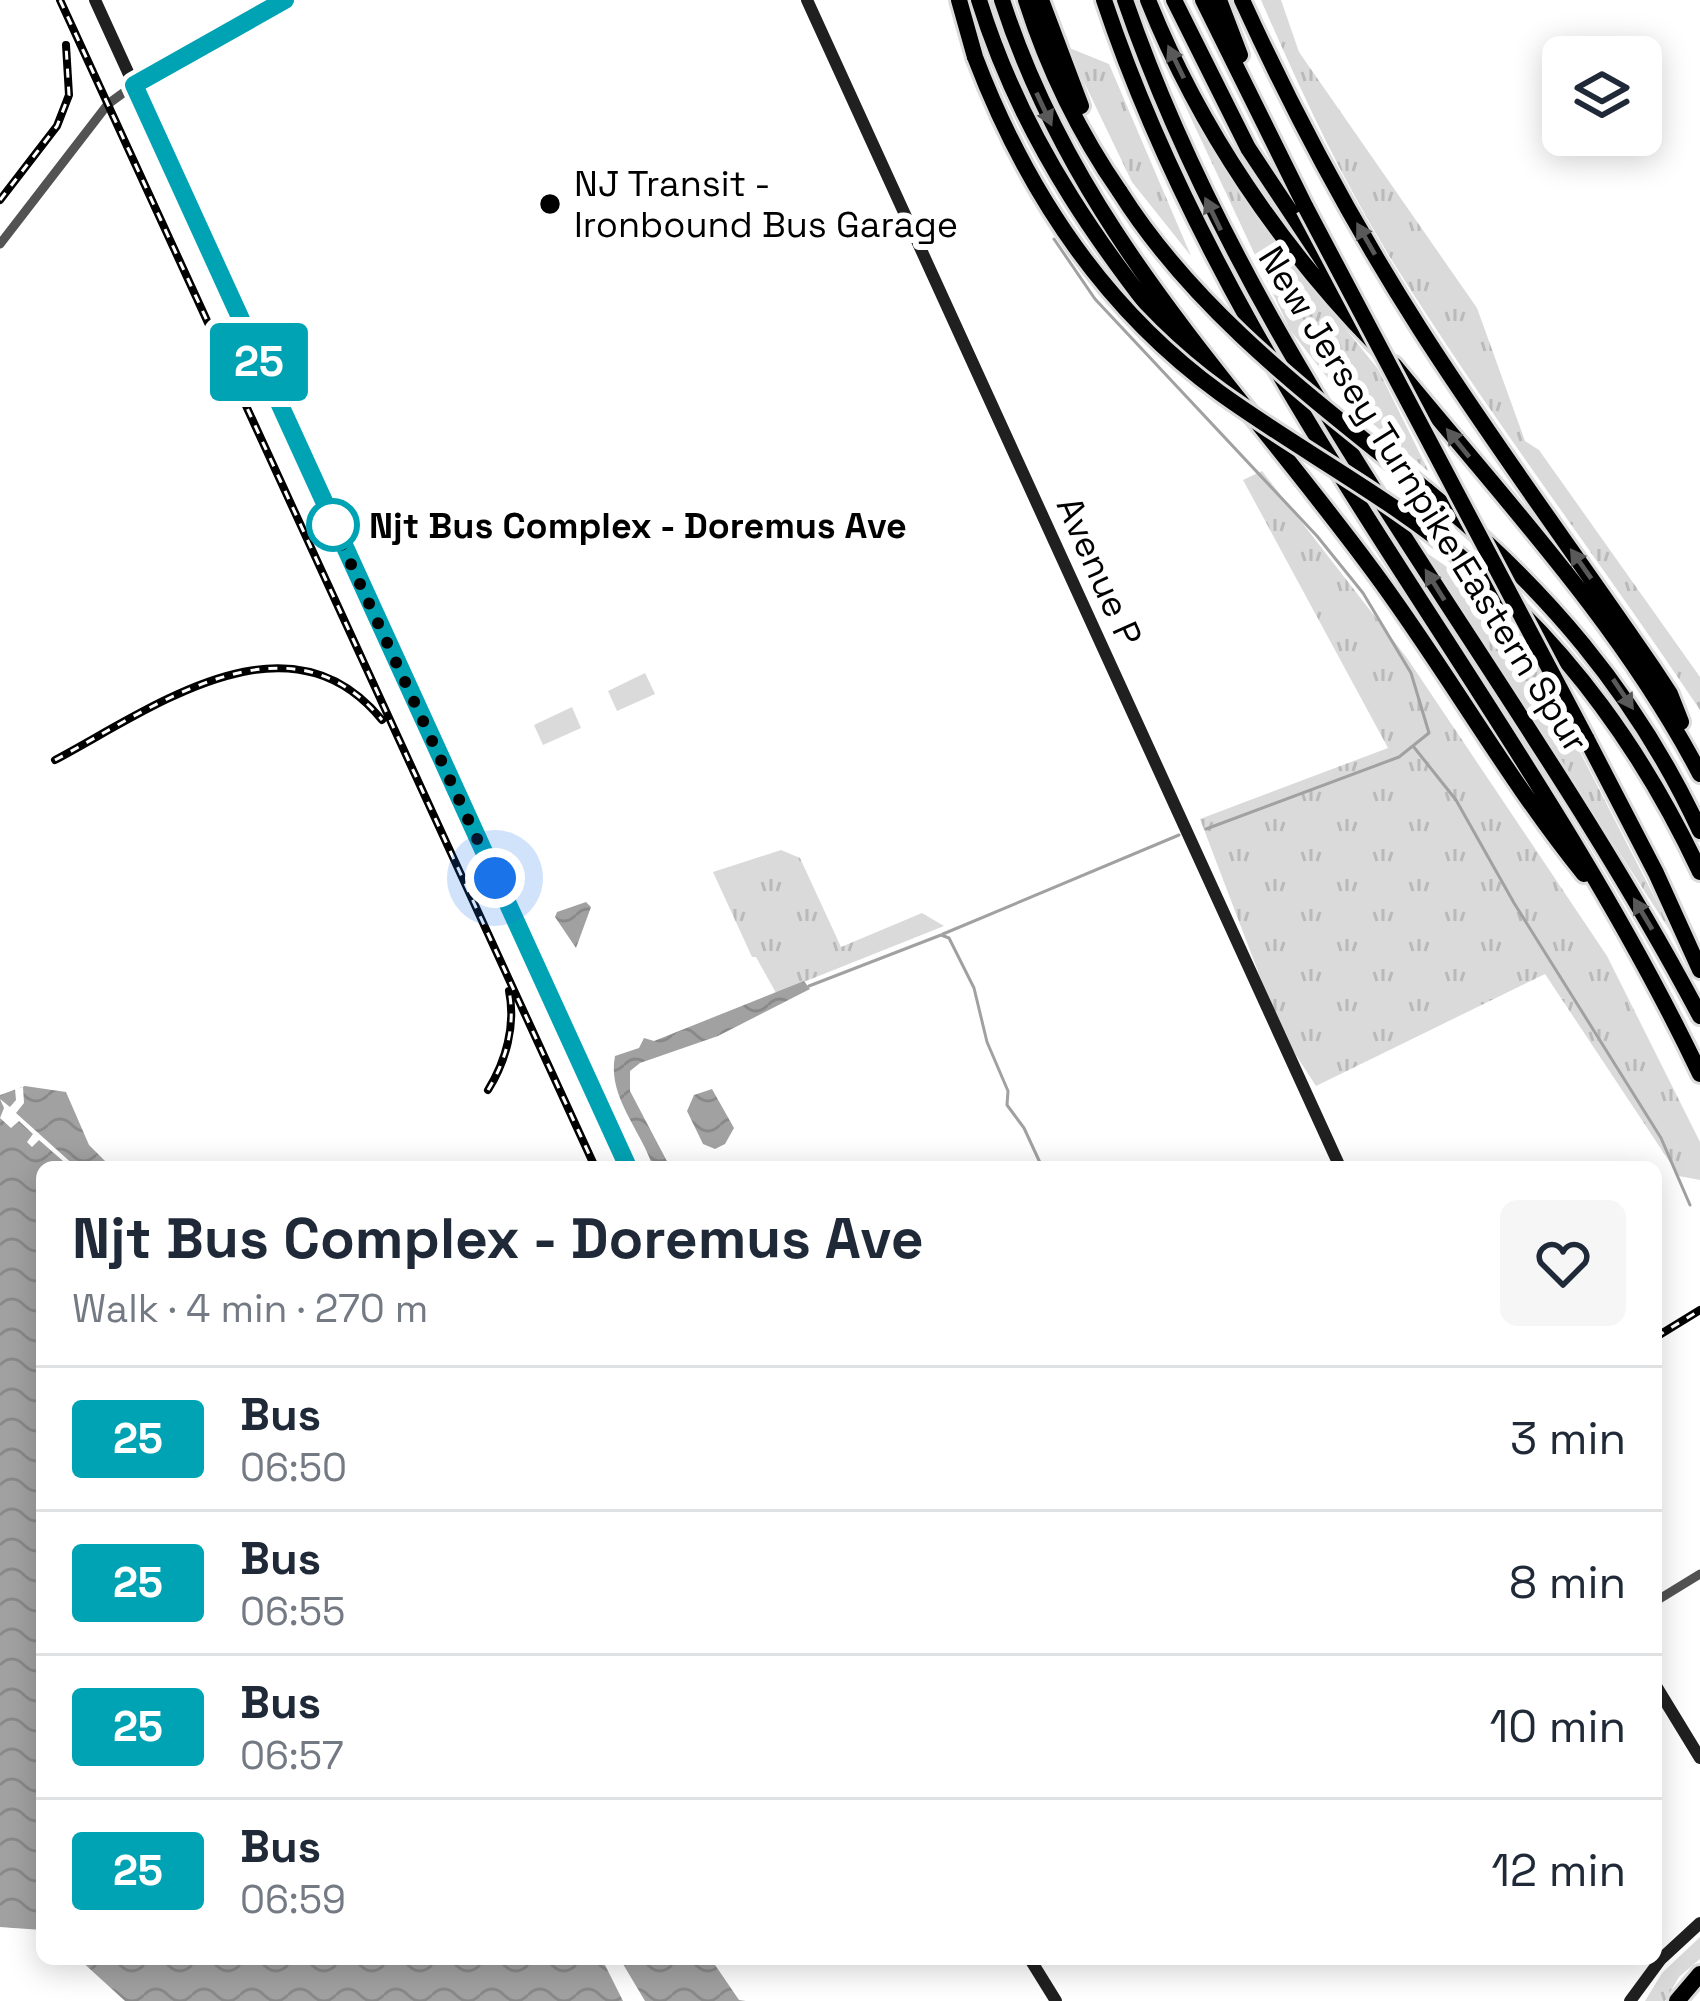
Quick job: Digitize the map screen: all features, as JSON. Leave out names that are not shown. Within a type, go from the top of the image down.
[{"type":"highway","points":[[959,0],[975,57],[1004,128],[1044,205],[1095,275],[1139,324],[1222,394],[1386,502],[1470,565],[1552,644],[1605,708],[1653,779],[1700,872]]},
{"type":"highway","points":[[979,0],[1030,128],[1101,246],[1289,478],[1333,518]]},
{"type":"highway","name":"New Jersey Turnpike Eastern Spur","points":[[1001,0],[1040,102],[1104,219],[1181,328],[1333,518],[1426,644],[1562,848],[1605,900]]},
{"type":"highway","points":[[1026,0],[1071,112],[1166,256],[1237,332],[1510,562],[1585,642],[1648,731],[1700,831]]},
{"type":"highway","points":[[1041,0],[1072,86],[1120,192]]},
{"type":"highway","name":"New Jersey Turnpike Eastern Spur","points":[[1104,0],[1162,151],[1231,292],[1574,841],[1700,1074]]},
{"type":"highway","name":"New Jersey Turnpike Eastern Spur","points":[[1125,0],[1185,155],[1253,291],[1618,872],[1700,1016]]},
{"type":"highway","points":[[1148,0],[1198,104],[1244,180],[1336,301],[1390,360],[1617,640],[1700,774]]},
{"type":"highway","points":[[1174,0],[1259,166],[1390,360]]},
{"type":"highway","points":[[1203,0],[1280,149]]},
{"type":"highway","points":[[1219,0],[1280,149]]},
{"type":"highway","points":[[1242,0],[1373,252],[1454,381],[1670,694],[1700,774]]},
{"type":"highway","name":"New Jersey Turnpike Eastern Spur","points":[[1280,149],[1306,208],[1656,873],[1700,970]]},
{"type":"highway","points":[[1677,2001],[1700,1974]]},
{"type":"main road","points":[[95,0],[625,1161]]},
{"type":"main road","points":[[134,85],[285,0]]},
{"type":"main road","name":"Avenue P","points":[[807,0],[1337,1161]]},
{"type":"main road","points":[[1662,1696],[1700,1758]]},
{"type":"main road","points":[[1662,1958],[1700,1923]]},
{"type":"main road","points":[[1034,1965],[1056,2001]]},
{"type":"main road","points":[[1630,2001],[1657,1965]]},
{"type":"street","points":[[0,244],[108,104],[134,85]]},
{"type":"street","points":[[1662,1596],[1700,1574]]},
{"type":"green space","points":[[1261,0],[1281,0],[1299,52],[1477,308],[1525,441],[1539,450],[1700,677],[1700,710],[1398,270],[1324,138]]},
{"type":"green space","points":[[1067,47],[1109,64],[1191,256],[1132,182]]},
{"type":"green space","points":[[1183,101],[1262,225],[1378,369],[1429,472],[1344,399],[1290,330]]},
{"type":"green space","points":[[1262,471],[1407,658],[1607,956],[1700,1142],[1700,1180],[1679,1176],[1545,974],[1316,1086],[1281,1032],[1200,819],[1388,748],[1243,480]]},
{"type":"green space","points":[[1424,551],[1506,608],[1678,943]]},
{"type":"green space","points":[[645,673],[655,694],[617,711],[608,691]]},
{"type":"green space","points":[[572,707],[581,728],[543,745],[534,725]]},
{"type":"green space","points":[[781,850],[800,858],[841,947],[922,913],[944,926],[776,993],[752,957],[713,872]]},
{"type":"green space","points":[[1700,1937],[1700,1959],[1679,1977],[1665,2001],[1645,2001],[1662,1973]]},
{"type":"water","points":[[586,902],[591,907],[576,948],[555,917],[557,912]]},
{"type":"water","points":[[804,981],[810,989],[718,1036],[640,1063],[630,1071],[630,1091],[667,1161],[651,1161],[620,1099],[614,1071],[615,1056],[639,1048],[644,1038],[654,1041]]},
{"type":"water","points":[[25,1086],[66,1092],[89,1145],[105,1161],[36,1161],[36,1930],[0,1927],[0,1095]]},
{"type":"water","points":[[712,1089],[734,1128],[725,1144],[715,1149],[703,1144],[687,1111],[694,1095]]},
{"type":"water","points":[[86,1965],[715,1965],[739,2000],[746,2001],[125,2001]]},
{"type":"pier","points":[[23,1087],[24,1103],[16,1113],[69,1161],[63,1161],[39,1140],[32,1147],[27,1142],[33,1134],[19,1121],[11,1128],[0,1118],[4,1108],[0,1099],[10,1107],[16,1100],[15,1089]]},
{"type":"pier","points":[[605,1965],[624,1965],[645,2001],[623,2001]]},
{"type":"waterway","points":[[1054,239],[1095,299],[1317,536],[1363,593],[1411,673],[1429,733],[1399,757],[1206,829]]},
{"type":"waterway","points":[[1413,746],[1456,800],[1514,903],[1661,1138],[1690,1205]]},
{"type":"waterway","points":[[943,934],[1179,835]]},
{"type":"waterway","points":[[809,986],[941,935],[949,938],[974,988],[987,1042],[1008,1091],[1007,1105],[1039,1161]]},
{"type":"railway","points":[[60,0],[592,1161]]},
{"type":"railway","points":[[0,200],[57,126],[69,95],[66,45]]},
{"type":"railway","points":[[55,760],[177,694],[264,669],[305,671],[345,687],[382,720]]},
{"type":"railway","points":[[488,1090],[508,1042],[509,991]]},
{"type":"railway","points":[[1662,1333],[1700,1310]]},
{"type":"bus line","name":"25","points":[[285,0],[134,85],[625,1161]]},
{"type":"place","name":"NJ Transit - Ironbound Bus Garage","points":[[550,204]]},
{"type":"place","name":"Njt Bus Complex - Doremus Ave","points":[[333,525]]},
{"type":"route","points":[[333,525],[495,878]]}]
